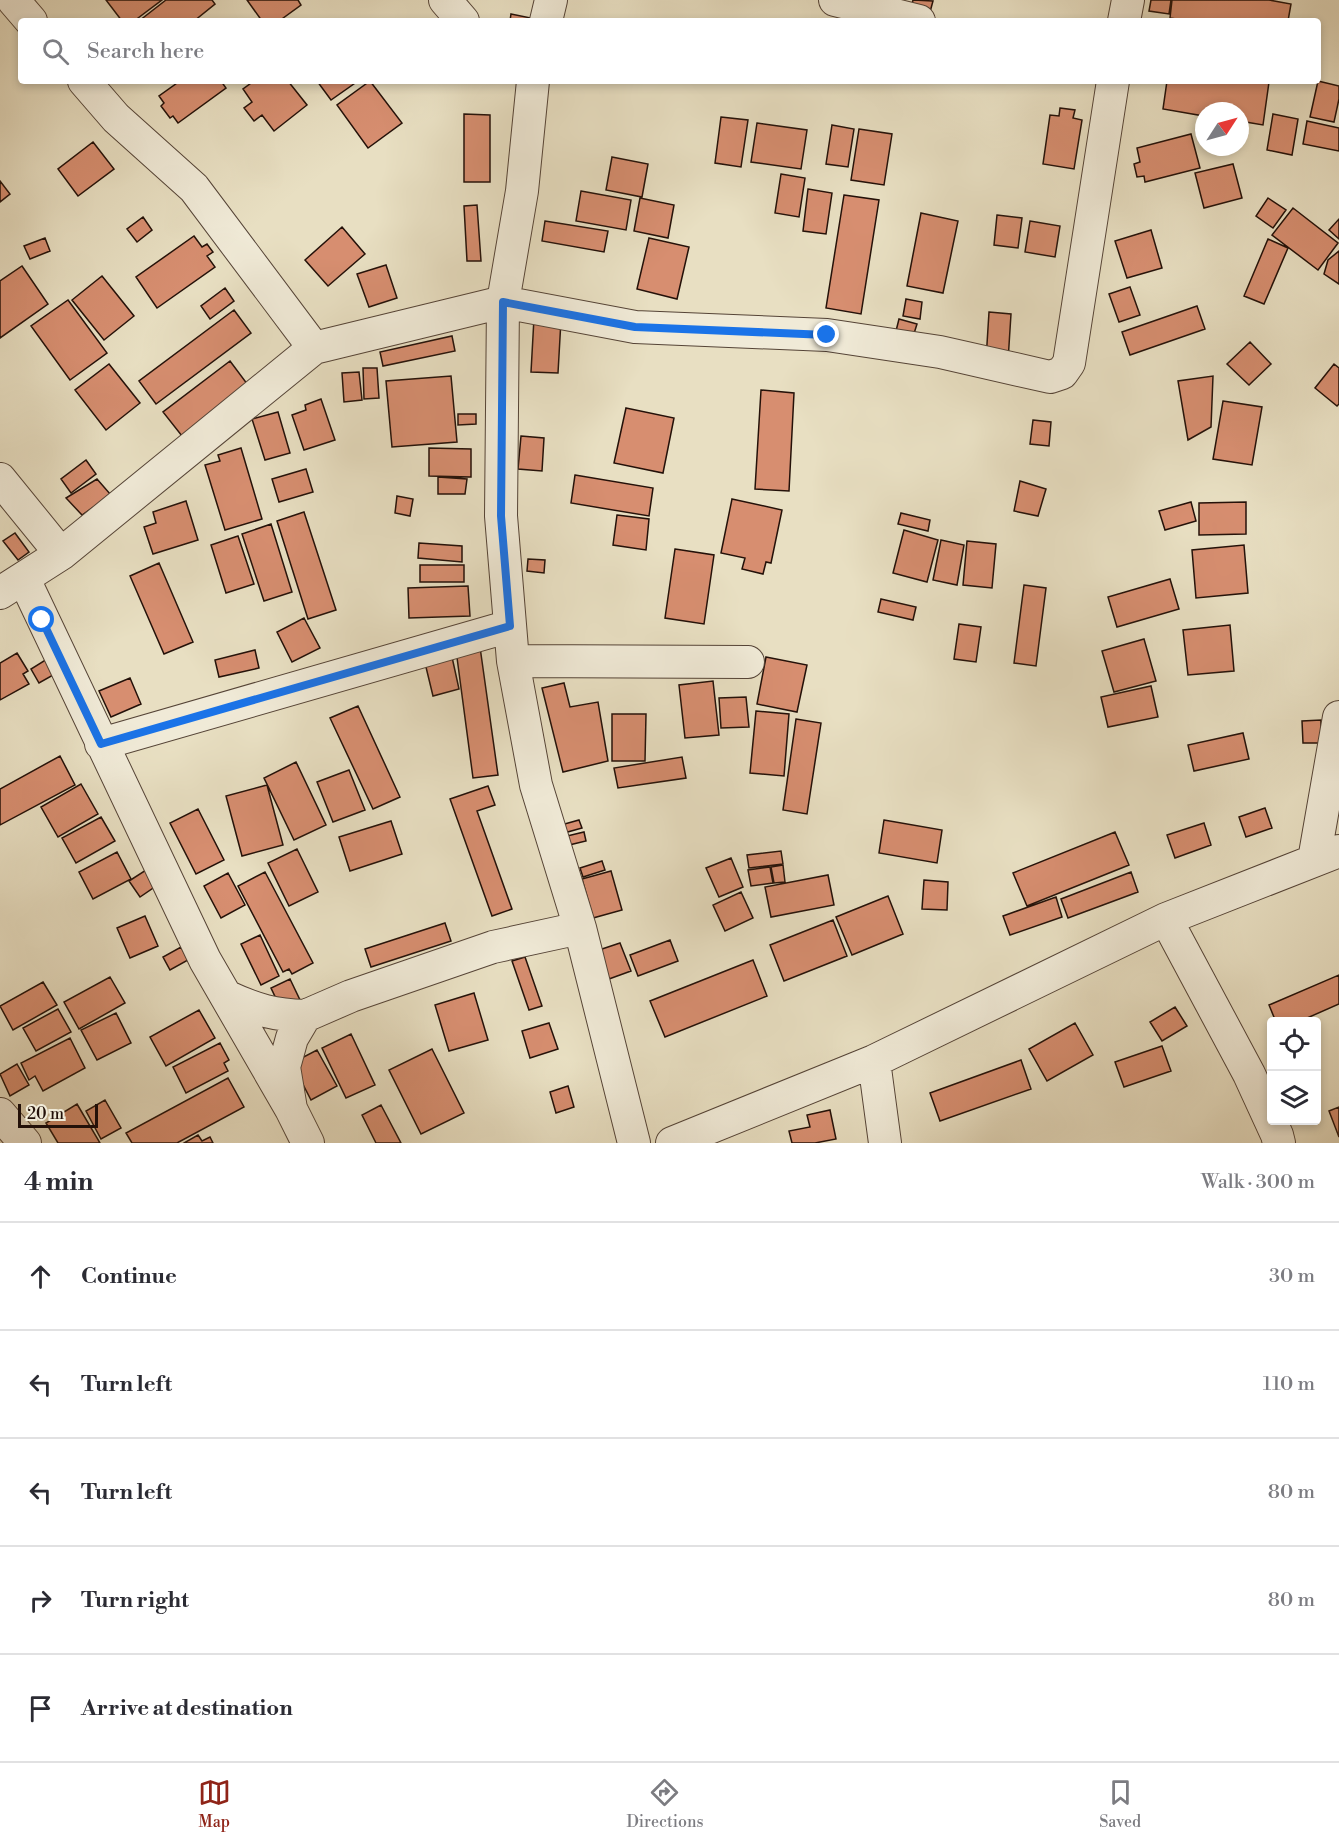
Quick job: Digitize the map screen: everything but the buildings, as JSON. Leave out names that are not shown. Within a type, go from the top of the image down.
[{"type":"street","points":[[13,0],[28,18]]},
{"type":"street","points":[[445,0],[460,18]]},
{"type":"street","points":[[547,18],[551,0]]},
{"type":"street","points":[[835,0],[907,18]]},
{"type":"street","points":[[1125,18],[1128,0]]},
{"type":"street","points":[[87,84],[116,118],[194,188],[314,348]]},
{"type":"street","points":[[530,84],[522,191],[503,302],[501,516],[513,661],[536,785],[580,928],[634,1143]]},
{"type":"street","points":[[308,1143],[228,997],[205,960],[101,744],[12,586],[61,554],[314,348],[503,302],[635,327],[827,335],[940,352],[1050,377],[1062,372],[1069,363],[1113,84]]},
{"type":"street","points":[[0,479],[61,554]]},
{"type":"street","points":[[101,744],[510,626]]},
{"type":"street","points":[[513,661],[748,662]]},
{"type":"street","points":[[672,1143],[874,1061],[1166,919],[1327,855],[1328,790],[1339,717]]},
{"type":"street","points":[[1166,919],[1249,1074],[1279,1143]]},
{"type":"street","points":[[228,997],[257,1011],[278,1015],[305,1016],[351,996],[493,947],[580,928]]},
{"type":"street","points":[[291,1109],[284,1067],[292,1038],[305,1016]]},
{"type":"street","points":[[874,1061],[885,1143]]},
{"type":"street","points":[[0,1114],[25,1143]]},
{"type":"route","points":[[42,620],[101,744],[510,626],[501,516],[503,302],[635,327],[827,335]]}]
